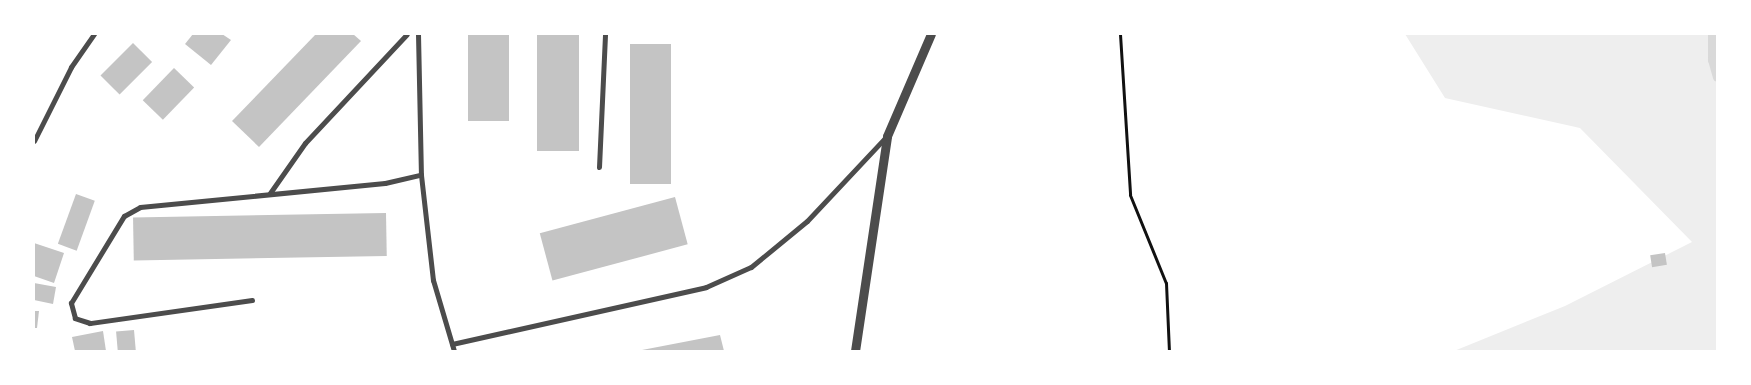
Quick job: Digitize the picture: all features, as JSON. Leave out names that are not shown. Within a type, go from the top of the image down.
[{"type":"street","points":[[34,141],[71,67],[94,34]]},
{"type":"street","points":[[270,194],[305,143],[407,34]]},
{"type":"street","points":[[418,34],[421,176],[432,280],[454,351]]},
{"type":"street","points":[[599,167],[605,34]]},
{"type":"street","points":[[855,351],[887,136],[931,34]]},
{"type":"street","points":[[452,344],[706,287],[750,267],[807,221],[887,136]]},
{"type":"street","points":[[252,300],[90,323],[75,318],[71,303],[124,216],[140,206],[385,183],[421,176]]},
{"type":"path","points":[[1120,34],[1130,196],[1166,283],[1169,351]]},
{"type":"shaded area","points":[[1405,34],[1717,34],[1717,351],[1454,351],[1565,306],[1692,242],[1580,128],[1445,98]]},
{"type":"building","points":[[193,34],[222,34],[231,40],[211,65],[185,44]]},
{"type":"building","points":[[316,34],[353,34],[361,41],[259,147],[232,121]]},
{"type":"building","points":[[468,34],[509,34],[509,121],[468,121]]},
{"type":"building","points":[[537,34],[579,34],[579,151],[537,151]]},
{"type":"building","points":[[133,43],[152,62],[120,95],[100,76]]},
{"type":"building","points":[[630,44],[671,44],[671,184],[630,184]]},
{"type":"building","points":[[174,68],[194,87],[163,120],[143,100]]},
{"type":"building","points":[[76,194],[95,201],[77,251],[58,244]]},
{"type":"building","points":[[675,197],[688,244],[552,281],[540,233]]},
{"type":"building","points":[[386,213],[387,256],[134,260],[133,217]]},
{"type":"building","points":[[34,243],[64,253],[54,283],[34,276]]},
{"type":"building","points":[[1665,253],[1667,265],[1652,267],[1650,255]]},
{"type":"building","points":[[34,283],[56,287],[53,304],[34,300]]},
{"type":"building","points":[[34,311],[39,311],[37,328],[34,328]]},
{"type":"building","points":[[134,330],[136,351],[118,351],[116,332]]},
{"type":"building","points":[[103,331],[106,351],[75,351],[72,337]]},
{"type":"building","points":[[720,335],[724,351],[642,351],[642,350]]},
{"type":"waterway","points":[[1712,34],[1712,60],[1717,77]]}]
